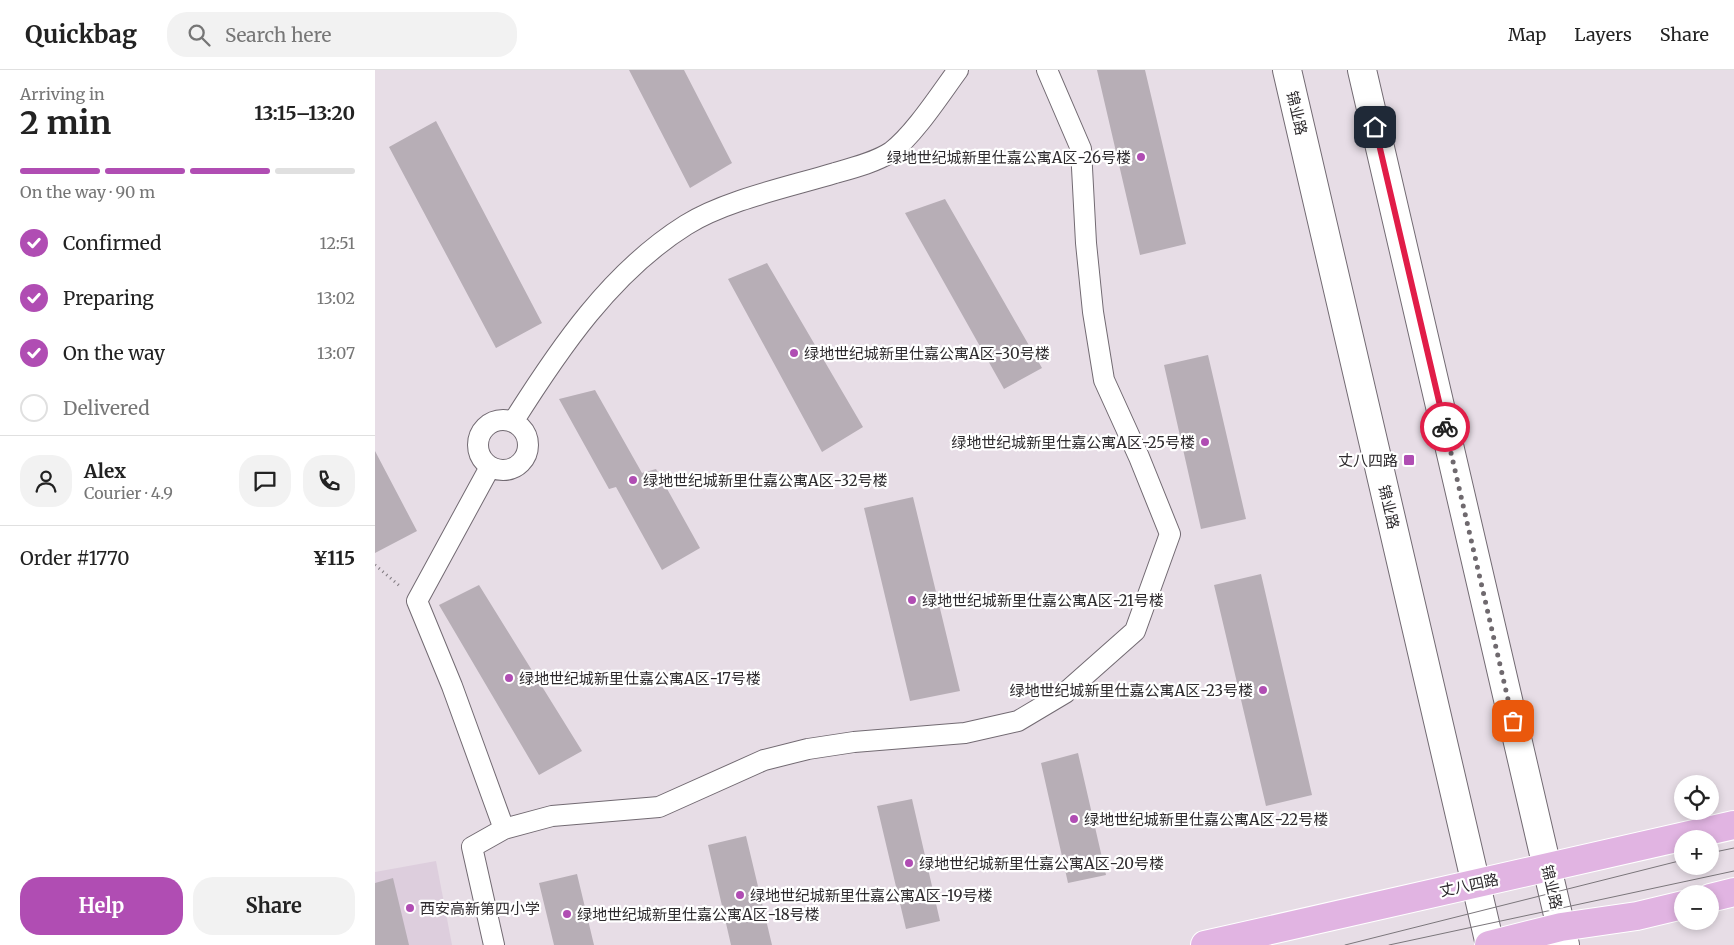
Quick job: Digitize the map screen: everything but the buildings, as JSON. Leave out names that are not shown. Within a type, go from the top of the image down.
[{"type":"main road","name":"锦业路","points":[[1287,70],[1490,945]]},
{"type":"main road","name":"锦业路","points":[[1362,70],[1563,936]]},
{"type":"main road","name":"丈八四路","points":[[1205,945],[1734,825]]},
{"type":"main road","points":[[1719,896],[1734,892]]},
{"type":"main road","points":[[1490,945],[1563,936],[1674,907]]},
{"type":"street","points":[[513,422],[550,364],[595,306],[636,264],[686,224],[733,204],[855,167],[891,152],[909,134],[959,70]]},
{"type":"street","points":[[494,945],[472,847],[504,829],[552,816],[659,807],[763,760],[808,749],[854,742],[965,733],[1018,721],[1065,693],[1135,631],[1170,534],[1139,457],[1104,380],[1093,312],[1086,243],[1081,150],[1047,70]]},
{"type":"street","points":[[497,421],[513,422],[520,426],[528,440],[526,457],[514,468],[499,470],[491,467],[480,455],[479,438],[483,431],[497,421]]},
{"type":"street","points":[[491,467],[417,601],[452,686],[504,829]]},
{"type":"path","points":[[375,565],[417,601]]},
{"type":"shaded area","name":"西安高新第四小学","points":[[436,861],[452,945],[375,945],[375,872]]},
{"type":"tram line","points":[[1719,851],[1734,848]]},
{"type":"tram line","points":[[1345,945],[1674,862]]},
{"type":"tram line","points":[[1389,945],[1734,871]]},
{"type":"way so far","points":[[1445,427],[1513,721]]},
{"type":"place","name":"绿地世纪城新里仕嘉公寓A区-26号楼","points":[[1141,157]]},
{"type":"place","name":"绿地世纪城新里仕嘉公寓A区-30号楼","points":[[794,353]]},
{"type":"place","name":"绿地世纪城新里仕嘉公寓A区-25号楼","points":[[1205,442]]},
{"type":"place","name":"丈八四路","points":[[1409,460]]},
{"type":"place","name":"绿地世纪城新里仕嘉公寓A区-32号楼","points":[[633,480]]},
{"type":"place","name":"绿地世纪城新里仕嘉公寓A区-21号楼","points":[[912,600]]},
{"type":"place","name":"绿地世纪城新里仕嘉公寓A区-17号楼","points":[[509,678]]},
{"type":"place","name":"绿地世纪城新里仕嘉公寓A区-23号楼","points":[[1263,690]]},
{"type":"place","name":"绿地世纪城新里仕嘉公寓A区-22号楼","points":[[1074,819]]},
{"type":"place","name":"绿地世纪城新里仕嘉公寓A区-20号楼","points":[[909,863]]},
{"type":"place","name":"绿地世纪城新里仕嘉公寓A区-19号楼","points":[[740,895]]},
{"type":"place","name":"西安高新第四小学","points":[[410,908]]},
{"type":"place","name":"绿地世纪城新里仕嘉公寓A区-18号楼","points":[[567,914]]},
{"type":"route","points":[[1375,127],[1445,427]]}]
